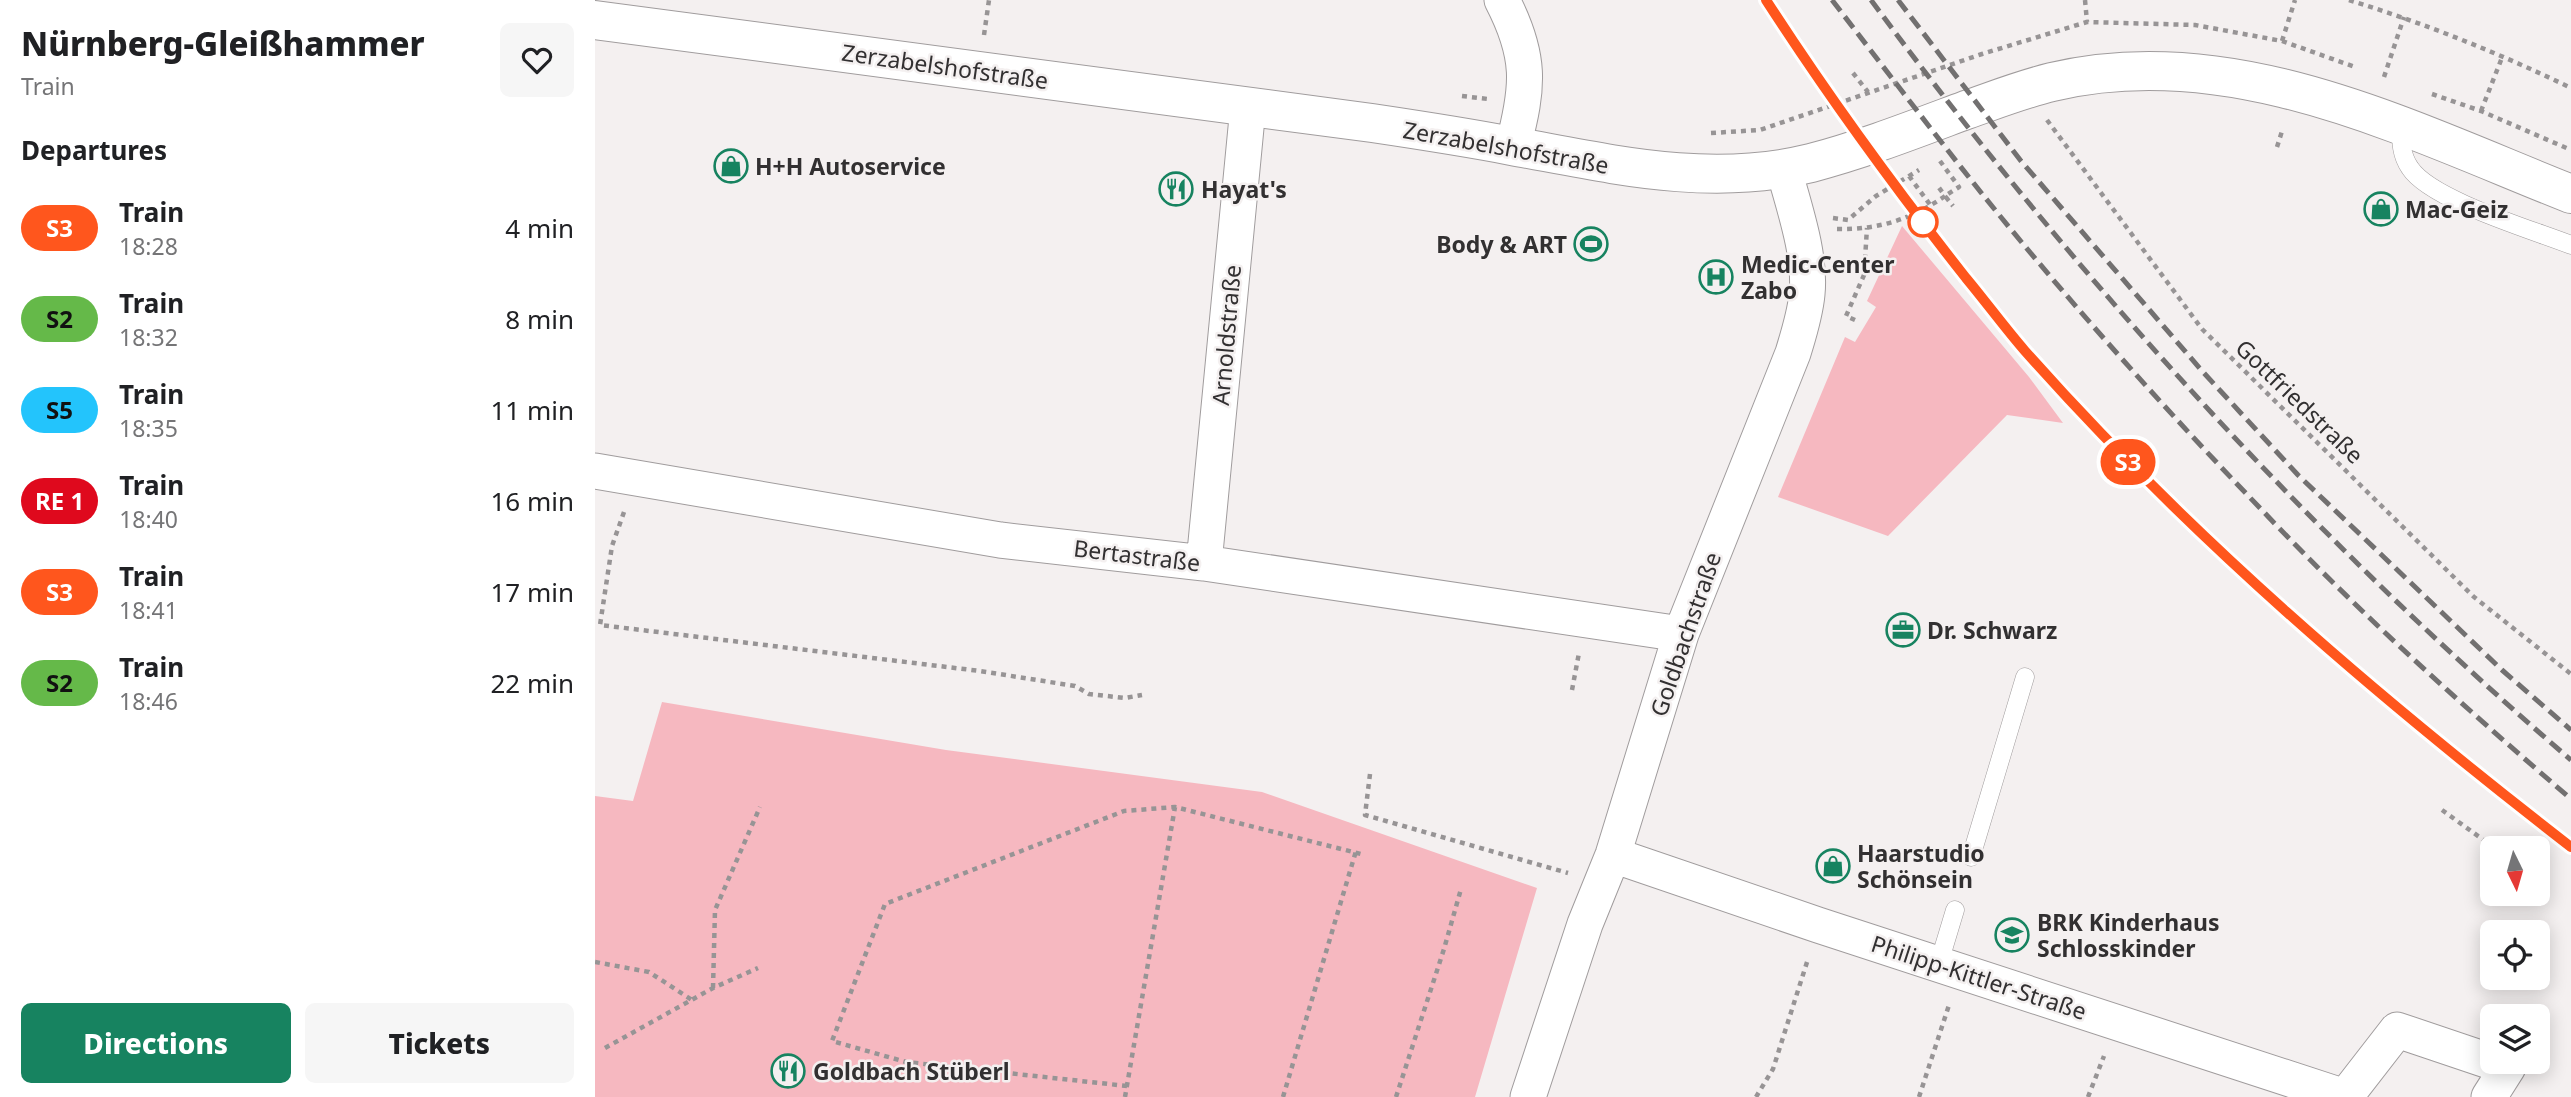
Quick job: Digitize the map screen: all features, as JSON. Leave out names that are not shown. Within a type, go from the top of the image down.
[{"type":"street","points":[[1502,0],[1520,38],[1524,61],[1525,97],[1513,146]]},
{"type":"street","name":"Zerzabelshofstraße","points":[[595,20],[1372,123],[1647,170],[1692,174],[1784,170],[1839,155],[2028,89],[2075,78],[2113,72],[2189,72],[2240,78],[2290,89],[2401,127],[2571,194]]},
{"type":"street","name":"Arnoldstraße","points":[[1204,563],[1248,107]]},
{"type":"street","name":"Goldbachstraße","points":[[1528,1097],[1585,924],[1608,869],[1681,634],[1803,322],[1807,291],[1805,260],[1784,170]]},
{"type":"street","name":"Bertastraße","points":[[595,471],[1000,540],[1204,563],[1681,634]]},
{"type":"street","name":"Philipp-Kittler-Straße","points":[[1608,869],[1818,925],[2345,1097],[2397,1030],[2480,1058]]},
{"type":"street","name":"Philipp-Kittler-Straße","points":[[2489,1097],[2504,1074]]},
{"type":"lane","points":[[2401,127],[2401,150],[2411,169],[2427,186],[2455,200],[2571,245]]},
{"type":"lane","points":[[1971,857],[2025,677]]},
{"type":"lane","points":[[1949,967],[1955,910]]},
{"type":"path","points":[[2085,0],[2087,22]]},
{"type":"path","points":[[2283,41],[2295,0]]},
{"type":"path","points":[[2349,0],[2404,17],[2503,55],[2571,88]]},
{"type":"path","points":[[2384,77],[2404,17]]},
{"type":"path","points":[[1814,111],[1982,54]]},
{"type":"path","points":[[2481,111],[2503,55]]},
{"type":"path","points":[[1853,73],[1868,92]]},
{"type":"path","name":"Gottfriedstraße","points":[[2045,116],[2202,329],[2474,597],[2571,674]]},
{"type":"path","points":[[1827,229],[1867,228],[1897,222],[1931,206],[1959,187],[1940,161]]},
{"type":"path","points":[[1909,176],[1931,206]]},
{"type":"path","points":[[1937,186],[1953,206]]},
{"type":"path","points":[[1848,220],[1848,229]]},
{"type":"path","points":[[1855,320],[1846,316],[1864,275],[1867,228]]},
{"type":"path","points":[[635,479],[612,546],[600,625],[981,671],[1075,686],[1089,694],[1125,698],[1142,695]]},
{"type":"path","points":[[1370,774],[1365,815],[1608,869]]},
{"type":"path","points":[[713,988],[715,910],[760,807]]},
{"type":"path","points":[[1125,1097],[1175,807]]},
{"type":"path","points":[[1127,1086],[906,1062],[832,1041],[885,904],[1124,811],[1175,807],[1365,855]]},
{"type":"path","points":[[2442,810],[2480,837]]},
{"type":"path","points":[[1283,1097],[1356,851]]},
{"type":"path","points":[[1396,1097],[1461,889]]},
{"type":"path","points":[[1756,1097],[1773,1069],[1818,925]]},
{"type":"path","points":[[595,962],[649,972],[692,1000]]},
{"type":"path","points":[[1919,1097],[1949,967]]},
{"type":"path","points":[[605,1048],[713,988],[758,968]]},
{"type":"path","points":[[2088,1097],[2118,1023]]},
{"type":"shaded area","points":[[1902,226],[2029,377],[2063,423],[2007,415],[1888,536],[1778,497],[1845,337],[1855,342],[1876,307],[1867,301]]},
{"type":"shaded area","points":[[662,702],[946,750],[1262,792],[1537,888],[1475,1097],[595,1097],[595,796],[633,801]]},
{"type":"railway","points":[[1766,0],[1911,206],[2009,332],[2088,419],[2218,550],[2286,612],[2426,732],[2571,847]]},
{"type":"railway","points":[[1832,0],[2016,235],[2083,315],[2188,431],[2296,546],[2372,621],[2571,799]]},
{"type":"railway","points":[[1871,0],[2030,204],[2113,303],[2200,400],[2380,586],[2571,760]]},
{"type":"railway","points":[[1898,0],[2021,161],[2203,372],[2298,475],[2502,670],[2571,730]]},
{"type":"train","name":"S3","points":[[1766,0],[1828,94],[1936,239],[2024,349],[2118,452],[2192,527],[2372,689],[2571,847]]},
{"type":"place","name":"H+H Autoservice","points":[[731,166]]},
{"type":"place","name":"Hayat's","points":[[1176,189]]},
{"type":"place","name":"Mac-Geiz","points":[[2381,209]]},
{"type":"place","name":"Body & ART","points":[[1591,244]]},
{"type":"place","name":"Medic-Center Zabo","points":[[1716,277]]},
{"type":"place","name":"Dr. Schwarz","points":[[1903,630]]},
{"type":"place","name":"Haarstudio Schönsein","points":[[1833,866]]},
{"type":"place","name":"BRK Kinderhaus Schlosskinder","points":[[2012,935]]},
{"type":"place","name":"Goldbach Stüberl","points":[[788,1071]]}]
